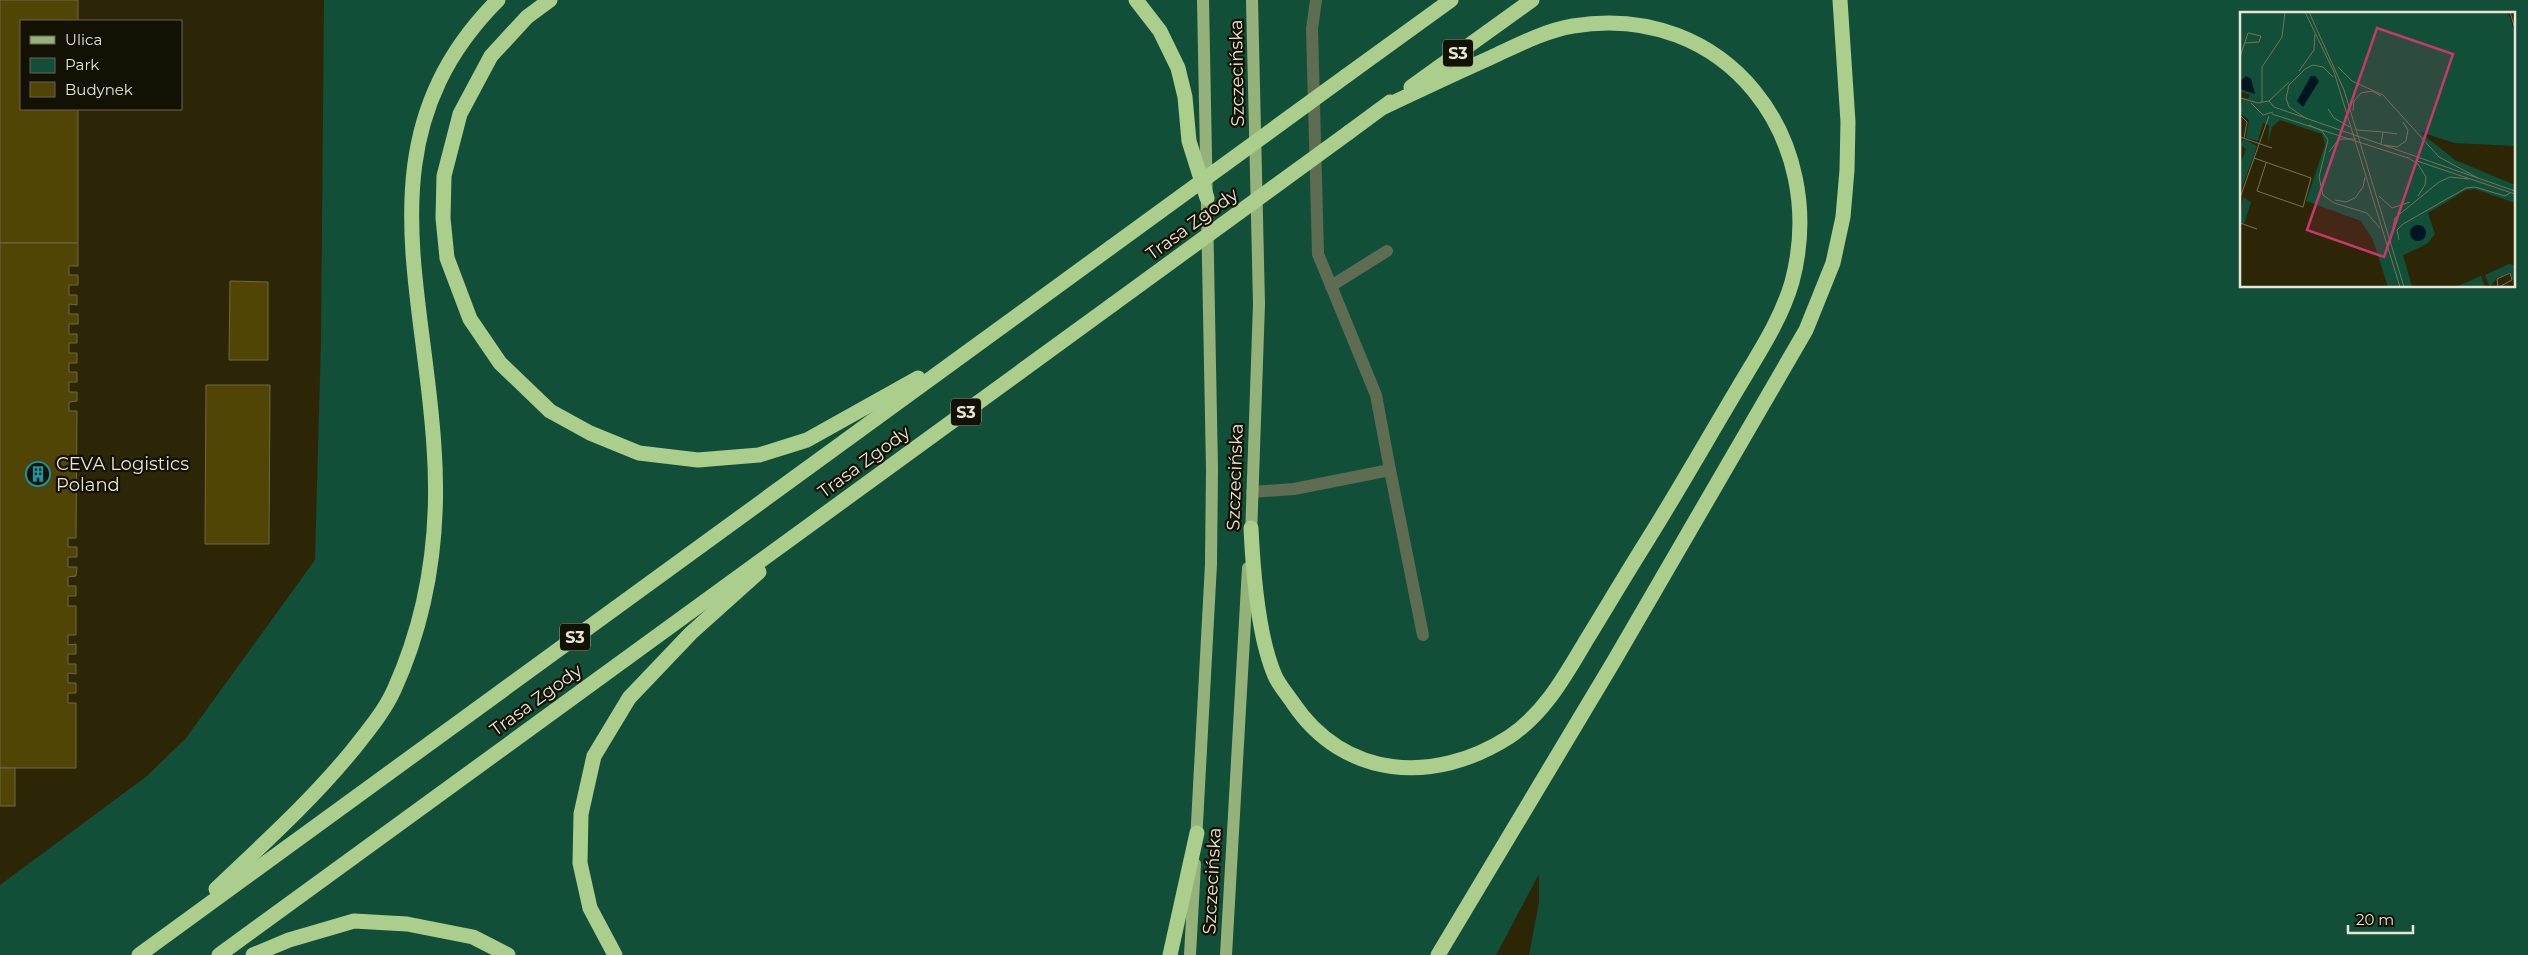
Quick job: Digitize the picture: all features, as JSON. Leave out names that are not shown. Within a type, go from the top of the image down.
[{"type":"highway","points":[[170,933],[280,828],[331,776],[370,729],[394,692],[410,649],[425,597],[436,534],[434,447],[411,246],[411,194],[413,177],[417,150],[437,86],[461,44],[498,0]]},
{"type":"highway","points":[[550,0],[527,17],[491,56],[460,114],[444,176],[442,218],[447,258],[470,319],[500,363],[550,411],[590,433],[638,453],[698,460],[759,455],[807,440],[981,343]]},
{"type":"highway","points":[[1136,0],[1160,31],[1178,68],[1185,97],[1189,141],[1207,198]]},
{"type":"highway","name":"Trasa Zgody","points":[[139,955],[1451,0]]},
{"type":"highway","name":"Trasa Zgody","points":[[219,955],[1532,0]]},
{"type":"highway","points":[[1438,955],[1614,661],[1806,330],[1833,264],[1843,217],[1847,170],[1848,122],[1840,0]]},
{"type":"highway","points":[[1251,528],[1257,600],[1269,656],[1275,677],[1302,716],[1326,740],[1348,753],[1375,765],[1428,769],[1464,760],[1510,736],[1549,702],[1686,477],[1766,340],[1791,286],[1799,246],[1801,208],[1796,172],[1784,137],[1765,105],[1741,77],[1712,54],[1680,37],[1662,31],[1626,24],[1589,24],[1562,28],[1536,37],[1384,107]]},
{"type":"highway","points":[[615,955],[590,908],[580,863],[580,814],[594,756],[629,698],[691,633],[818,518]]},
{"type":"highway","points":[[1170,955],[1197,833]]},
{"type":"highway","points":[[253,955],[288,940],[354,921],[407,924],[473,937],[508,955]]},
{"type":"main road","name":"Szczecińska","points":[[1190,955],[1211,535],[1207,198],[1202,0]]},
{"type":"main road","name":"Szczecińska","points":[[1226,955],[1251,528],[1259,304],[1252,0]]},
{"type":"lane","points":[[1316,0],[1312,29],[1318,254],[1376,394],[1423,635]]},
{"type":"lane","points":[[1331,286],[1387,251]]},
{"type":"lane","points":[[1252,492],[1294,489],[1390,470]]},
{"type":"green space","points":[[324,0],[2528,0],[2528,955],[1529,955],[1539,902],[1539,874],[1496,955],[0,955],[0,885],[147,776],[186,738],[315,560],[321,340]]},
{"type":"building","points":[[0,0],[78,0],[78,20],[20,20],[20,110],[78,110],[78,243],[0,243]]},
{"type":"building","name":"CEVA Logistics Poland","points":[[0,243],[78,243],[78,266],[69,266],[69,275],[78,275],[78,285],[69,285],[69,295],[77,295],[77,305],[69,304],[69,314],[78,314],[78,324],[69,324],[69,334],[77,334],[77,343],[69,343],[69,353],[77,353],[77,363],[69,363],[69,372],[77,372],[77,382],[69,382],[69,392],[77,392],[77,401],[69,402],[69,411],[77,411],[76,538],[68,538],[68,547],[77,547],[77,557],[68,557],[68,567],[77,567],[76,576],[68,577],[68,586],[76,586],[76,596],[68,596],[68,606],[76,606],[76,635],[68,635],[68,645],[76,644],[76,654],[68,654],[68,664],[76,664],[76,674],[68,673],[68,683],[76,683],[76,693],[68,693],[68,703],[76,703],[76,768],[0,768]]},
{"type":"building","points":[[230,281],[268,282],[268,360],[229,360]]},
{"type":"building","points":[[206,385],[270,385],[269,544],[205,544]]},
{"type":"building","points":[[0,768],[15,768],[15,806],[0,806]]},
{"type":"place","name":"CEVA Logistics Poland","points":[[38,474]]}]
